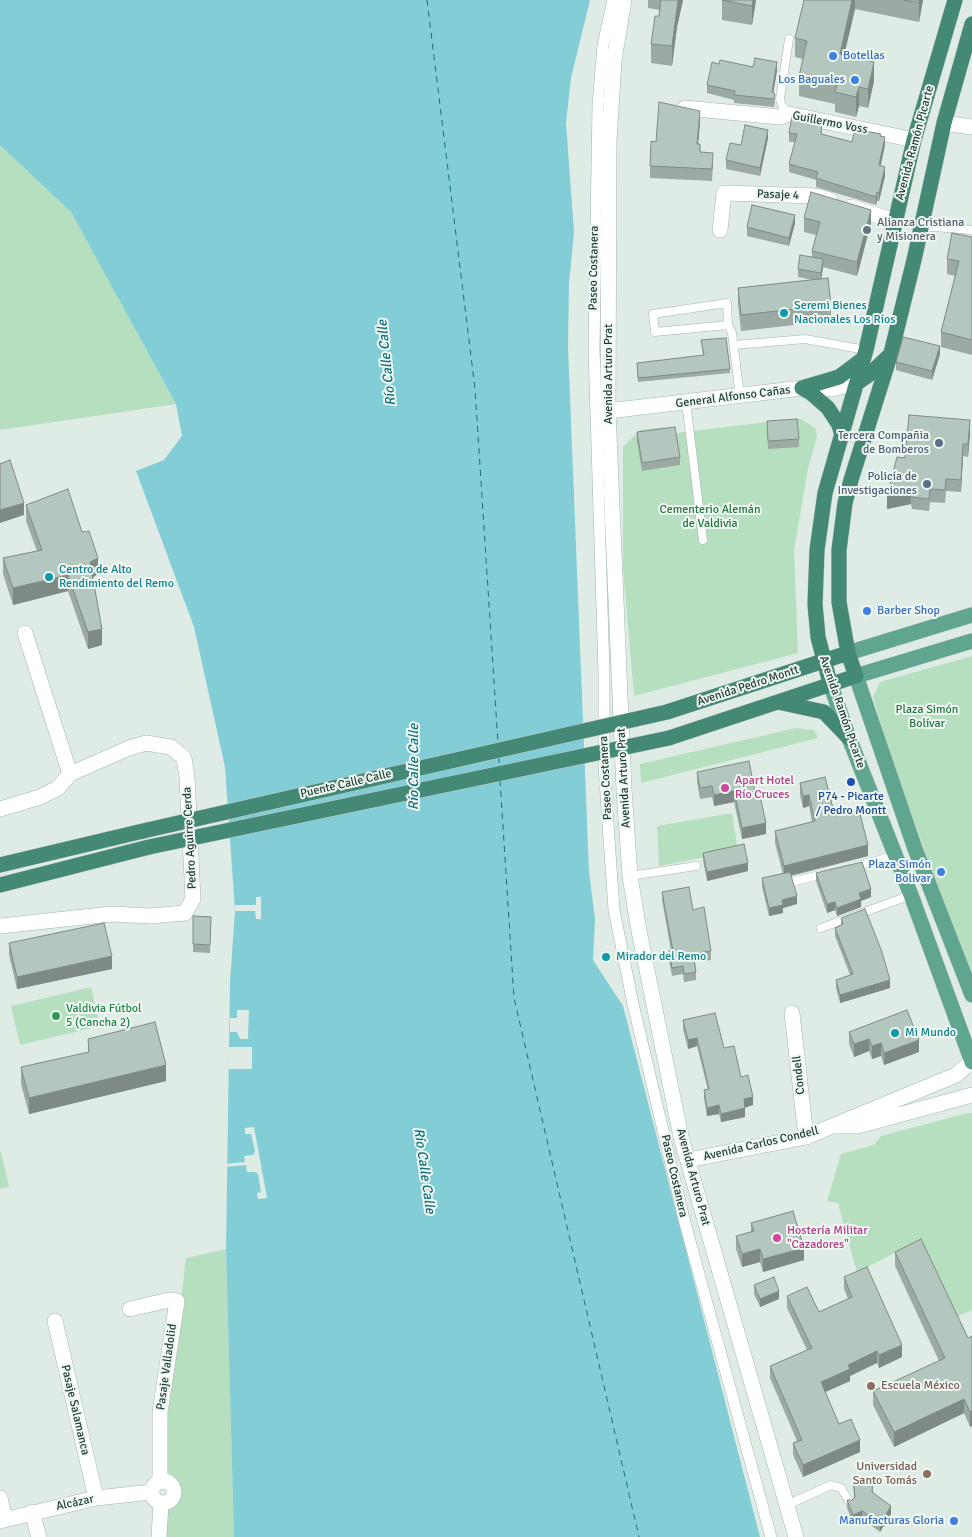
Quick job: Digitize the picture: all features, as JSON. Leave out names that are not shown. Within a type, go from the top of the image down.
[{"type":"highway","name":"Avenida Ramón Picarte","points":[[830,683],[817,630],[815,604],[817,550],[825,493],[865,354],[914,140],[955,0]]},
{"type":"highway","name":"Avenida Ramón Picarte","points":[[856,676],[848,653],[840,602],[839,550],[845,503],[891,354],[944,123],[972,24]]},
{"type":"highway","points":[[802,388],[838,377],[865,354]]},
{"type":"highway","points":[[857,383],[870,374],[891,354]]},
{"type":"highway","points":[[802,388],[811,393],[828,408],[839,425],[842,435]]},
{"type":"highway","name":"Avenida Pedro Montt","points":[[667,712],[848,653]]},
{"type":"highway","name":"Avenida Pedro Montt","points":[[669,738],[830,683],[856,676]]},
{"type":"highway","points":[[777,702],[824,712],[849,738]]},
{"type":"highway","name":"Puente Calle Calle","points":[[0,865],[143,830],[667,712]]},
{"type":"highway","name":"Puente Calle Calle","points":[[0,885],[149,847],[669,738]]},
{"type":"main road","name":"Avenida Arturo Prat","points":[[624,0],[614,60],[609,140],[608,411],[624,790],[630,876],[639,931],[681,1137],[796,1537]]},
{"type":"main road","name":"Guillermo Voss","points":[[685,108],[780,117],[789,114],[914,140]]},
{"type":"main road","points":[[944,123],[972,127]]},
{"type":"main road","name":"Pasaje 4","points":[[720,230],[724,193],[816,196],[895,221]]},
{"type":"main road","name":"General Alfonso Cañas","points":[[608,411],[802,388],[832,389],[857,383]]},
{"type":"main road","name":"Avenida Pedro Montt","points":[[848,653],[972,615]]},
{"type":"main road","points":[[25,633],[70,774]]},
{"type":"main road","name":"Avenida Pedro Montt","points":[[856,676],[972,640]]},
{"type":"main road","name":"Avenida Ramón Picarte","points":[[856,676],[914,846],[972,995]]},
{"type":"main road","name":"Avenida Ramón Picarte","points":[[830,683],[849,738],[911,895],[972,1062]]},
{"type":"main road","name":"Pedro Aguirre Cerda","points":[[0,809],[40,797],[58,788],[70,774],[129,748],[146,743],[170,747],[184,758],[187,777],[193,899],[185,914],[150,916],[111,914],[0,926]]},
{"type":"main road","name":"Condell","points":[[792,1013],[806,1136]]},
{"type":"main road","name":"Avenida Carlos Condell","points":[[688,1160],[806,1136],[956,1075],[972,1062]]},
{"type":"main road","name":"Avenida Carlos Condell","points":[[833,1126],[858,1126],[972,1095]]},
{"type":"main road","name":"Pasaje Valladolid","points":[[130,1309],[168,1300],[177,1301],[160,1412],[159,1537]]},
{"type":"main road","name":"Pasaje Salamanca","points":[[55,1322],[96,1498]]},
{"type":"main road","name":"Alcázar","points":[[2,1520],[96,1498],[158,1492]]},
{"type":"main road","points":[[0,1498],[2,1520]]},
{"type":"main road","points":[[32,1512],[39,1537]]},
{"type":"street","name":"Paseo Costanera","points":[[612,0],[604,45],[598,105],[594,348],[604,673],[604,766],[614,910],[633,1004],[685,1223],[771,1537]]},
{"type":"lane","points":[[789,39],[780,99],[782,106],[789,114]]},
{"type":"lane","points":[[921,226],[972,230]]},
{"type":"lane","points":[[728,325],[655,332],[653,314],[727,303],[728,325],[732,333],[740,396]]},
{"type":"lane","points":[[734,346],[805,339],[865,354]]},
{"type":"lane","points":[[686,402],[703,540]]},
{"type":"lane","points":[[842,435],[864,441]]},
{"type":"lane","points":[[840,870],[895,856]]},
{"type":"lane","points":[[630,876],[696,866]]},
{"type":"lane","points":[[795,881],[831,872]]},
{"type":"lane","points":[[821,928],[911,895]]},
{"type":"lane","points":[[787,1505],[831,1485],[841,1488],[850,1503]]},
{"type":"green space","points":[[0,145],[71,212],[176,404],[0,430]]},
{"type":"green space","name":"Cementerio Alemán de Valdivia","points":[[801,419],[815,428],[817,436],[808,469],[794,550],[798,653],[634,696],[623,569],[623,447],[640,430],[665,427],[676,433]]},
{"type":"green space","name":"Plaza Simón Bolívar","points":[[972,656],[972,979],[894,767],[873,697],[880,682]]},
{"type":"green space","points":[[796,728],[814,730],[818,738],[641,783],[640,764]]},
{"type":"green space","points":[[732,813],[738,851],[659,866],[657,826]]},
{"type":"green space","name":"Valdivia Fútbol 5 (Cancha 2)","points":[[91,987],[100,1026],[20,1045],[11,1006]]},
{"type":"green space","points":[[972,1113],[972,1310],[952,1319],[915,1243],[857,1272],[838,1203],[827,1201],[841,1154],[874,1145],[881,1136]]},
{"type":"green space","points":[[0,1152],[9,1187],[0,1189]]},
{"type":"green space","points":[[226,1249],[234,1537],[165,1537],[165,1516],[168,1507],[179,1495],[178,1485],[171,1481],[165,1472],[166,1424],[186,1258]]},
{"type":"water","name":"Río Calle Calle","points":[[0,0],[590,0],[571,78],[566,123],[574,232],[569,283],[568,346],[589,871],[595,920],[593,960],[623,1006],[760,1537],[234,1537],[226,1249],[230,982],[235,911],[225,767],[194,627],[136,471],[164,460],[182,436],[176,404],[71,212],[0,145]]},
{"type":"pier","points":[[256,897],[261,897],[261,919],[256,919],[255,911],[235,911],[235,905],[256,905]]},
{"type":"pier","points":[[237,1010],[249,1010],[248,1039],[240,1039],[237,1032],[230,1032],[230,1018],[237,1018]]},
{"type":"pier","points":[[229,1047],[252,1047],[252,1069],[229,1069]]},
{"type":"pier","points":[[254,1127],[267,1198],[258,1199],[257,1193],[261,1192],[258,1174],[247,1172],[246,1165],[225,1167],[225,1164],[245,1162],[244,1156],[253,1155],[255,1151],[251,1134],[245,1134],[245,1128]]},
{"type":"building","points":[[661,0],[678,0],[672,46],[651,44],[655,16],[659,16]]},
{"type":"building","points":[[722,0],[753,0],[752,6]]},
{"type":"building","points":[[804,0],[852,0],[840,54],[874,62],[868,89],[859,87],[856,97],[835,92],[837,85],[799,76],[807,41],[795,38]]},
{"type":"building","points":[[904,0],[919,0],[919,3]]},
{"type":"building","points":[[755,58],[777,62],[772,92],[775,94],[774,99],[734,95],[735,91],[707,85],[712,62],[719,64],[720,60],[753,67]]},
{"type":"building","points":[[659,102],[700,111],[697,144],[700,144],[700,152],[713,153],[712,169],[650,166],[651,141],[656,142]]},
{"type":"building","points":[[792,116],[822,122],[821,134],[852,142],[855,129],[881,134],[880,136],[885,137],[879,165],[885,167],[879,193],[877,192],[876,197],[816,178],[818,172],[789,164],[797,134],[789,133]]},
{"type":"building","points":[[745,125],[768,130],[760,168],[726,160],[730,143],[741,145]]},
{"type":"building","points":[[811,192],[871,210],[857,262],[812,251],[820,222],[804,218]]},
{"type":"building","points":[[752,205],[795,215],[789,238],[747,227]]},
{"type":"building","points":[[952,233],[972,237],[972,340],[941,332],[959,261],[947,259]]},
{"type":"building","points":[[800,255],[823,259],[821,273],[798,269]]},
{"type":"building","points":[[828,278],[831,305],[741,315],[738,288]]},
{"type":"building","points":[[903,337],[940,346],[932,371],[896,362]]},
{"type":"building","points":[[726,338],[730,369],[638,378],[637,363],[704,355],[701,340]]},
{"type":"building","points":[[909,415],[970,420],[968,444],[963,444],[961,480],[946,479],[945,490],[930,489],[929,499],[912,497],[911,491],[887,496],[897,457],[905,458]]},
{"type":"building","points":[[797,419],[799,439],[768,441],[767,421]]},
{"type":"building","points":[[675,427],[680,457],[642,463],[637,432]]},
{"type":"building","points":[[10,460],[24,503],[0,510],[0,464]]},
{"type":"building","name":"Centro de Alto Rendimiento del Remo","points":[[68,489],[82,532],[89,531],[98,558],[90,562],[102,629],[88,632],[68,575],[13,588],[3,558],[42,550],[26,505]]},
{"type":"building","points":[[749,761],[755,792],[759,791],[766,823],[742,828],[734,791],[714,795],[712,786],[700,788],[697,772]]},
{"type":"building","points":[[825,777],[835,816],[859,810],[868,845],[784,866],[775,831],[815,821],[809,795],[803,796],[800,783]]},
{"type":"building","points":[[744,844],[748,863],[707,872],[703,853]]},
{"type":"building","points":[[862,862],[871,889],[859,893],[861,899],[837,908],[835,902],[827,904],[816,873]]},
{"type":"building","points":[[790,872],[797,896],[782,900],[783,905],[769,908],[762,878]]},
{"type":"building","points":[[689,887],[693,910],[704,907],[711,951],[693,954],[696,972],[684,974],[683,966],[672,968],[669,951],[673,951],[662,892]]},
{"type":"building","points":[[865,909],[882,952],[890,980],[840,995],[836,980],[853,974],[835,928],[843,924],[841,918]]},
{"type":"building","points":[[193,916],[211,917],[210,945],[193,944]]},
{"type":"building","points":[[104,923],[112,956],[17,977],[9,943]]},
{"type":"building","points":[[907,1010],[919,1040],[884,1053],[881,1043],[872,1046],[869,1039],[854,1044],[849,1032]]},
{"type":"building","points":[[715,1013],[724,1048],[734,1046],[741,1077],[748,1075],[753,1097],[744,1099],[745,1108],[721,1114],[719,1105],[707,1108],[704,1090],[709,1089],[697,1038],[688,1040],[683,1020]]},
{"type":"building","points":[[155,1022],[166,1065],[29,1098],[21,1067],[89,1052],[88,1039]]},
{"type":"building","points":[[793,1211],[804,1248],[763,1259],[760,1249],[742,1254],[736,1236],[754,1231],[751,1223]]},
{"type":"building","points":[[921,1239],[968,1338],[972,1336],[972,1411],[970,1412],[964,1399],[894,1432],[873,1391],[945,1358],[895,1252]]},
{"type":"building","points":[[867,1267],[902,1345],[879,1355],[877,1351],[848,1365],[850,1369],[821,1382],[839,1424],[851,1419],[860,1440],[803,1465],[793,1443],[802,1440],[770,1366],[812,1348],[787,1296],[807,1287],[819,1312],[852,1297],[844,1277]]},
{"type":"building","points":[[774,1277],[779,1291],[760,1299],[754,1285]]},
{"type":"building","points":[[853,1478],[873,1479],[872,1492],[891,1506],[880,1523],[862,1511],[853,1515],[847,1500],[852,1500],[855,1497]]},
{"type":"ferry route","points":[[427,0],[475,389],[498,743]]},
{"type":"ferry route","points":[[499,757],[499,766]]},
{"type":"ferry route","points":[[500,780],[514,998],[639,1537]]},
{"type":"place","name":"Botellas","points":[[833,56]]},
{"type":"place","name":"Los Baguales","points":[[855,80]]},
{"type":"place","name":"Alianza Cristiana y Misionera","points":[[867,230]]},
{"type":"place","name":"Seremi Bienes Nacionales Los Ríos","points":[[784,313]]},
{"type":"place","name":"Tercera Compañia de Bomberos","points":[[939,443]]},
{"type":"place","name":"Policía de Investigaciones","points":[[927,484]]},
{"type":"place","name":"Centro de Alto Rendimiento del Remo","points":[[49,577]]},
{"type":"place","name":"Barber Shop","points":[[867,611]]},
{"type":"place","name":"P74 - Picarte / Pedro Montt","points":[[851,782]]},
{"type":"place","name":"Apart Hotel Río Cruces","points":[[725,788]]},
{"type":"place","name":"Plaza Simón Bolivar","points":[[941,872]]},
{"type":"place","name":"Mirador del Remo","points":[[606,957]]},
{"type":"place","name":"Valdivia Fútbol 5 (Cancha 2)","points":[[56,1016]]},
{"type":"place","name":"Mi Mundo","points":[[895,1033]]},
{"type":"place","name":"Hostería Militar \"Cazadores\"","points":[[777,1238]]},
{"type":"place","name":"Escuela México","points":[[871,1386]]},
{"type":"place","name":"Universidad Santo Tomás","points":[[927,1474]]},
{"type":"place","name":"Manufacturas Gloria","points":[[954,1521]]}]
